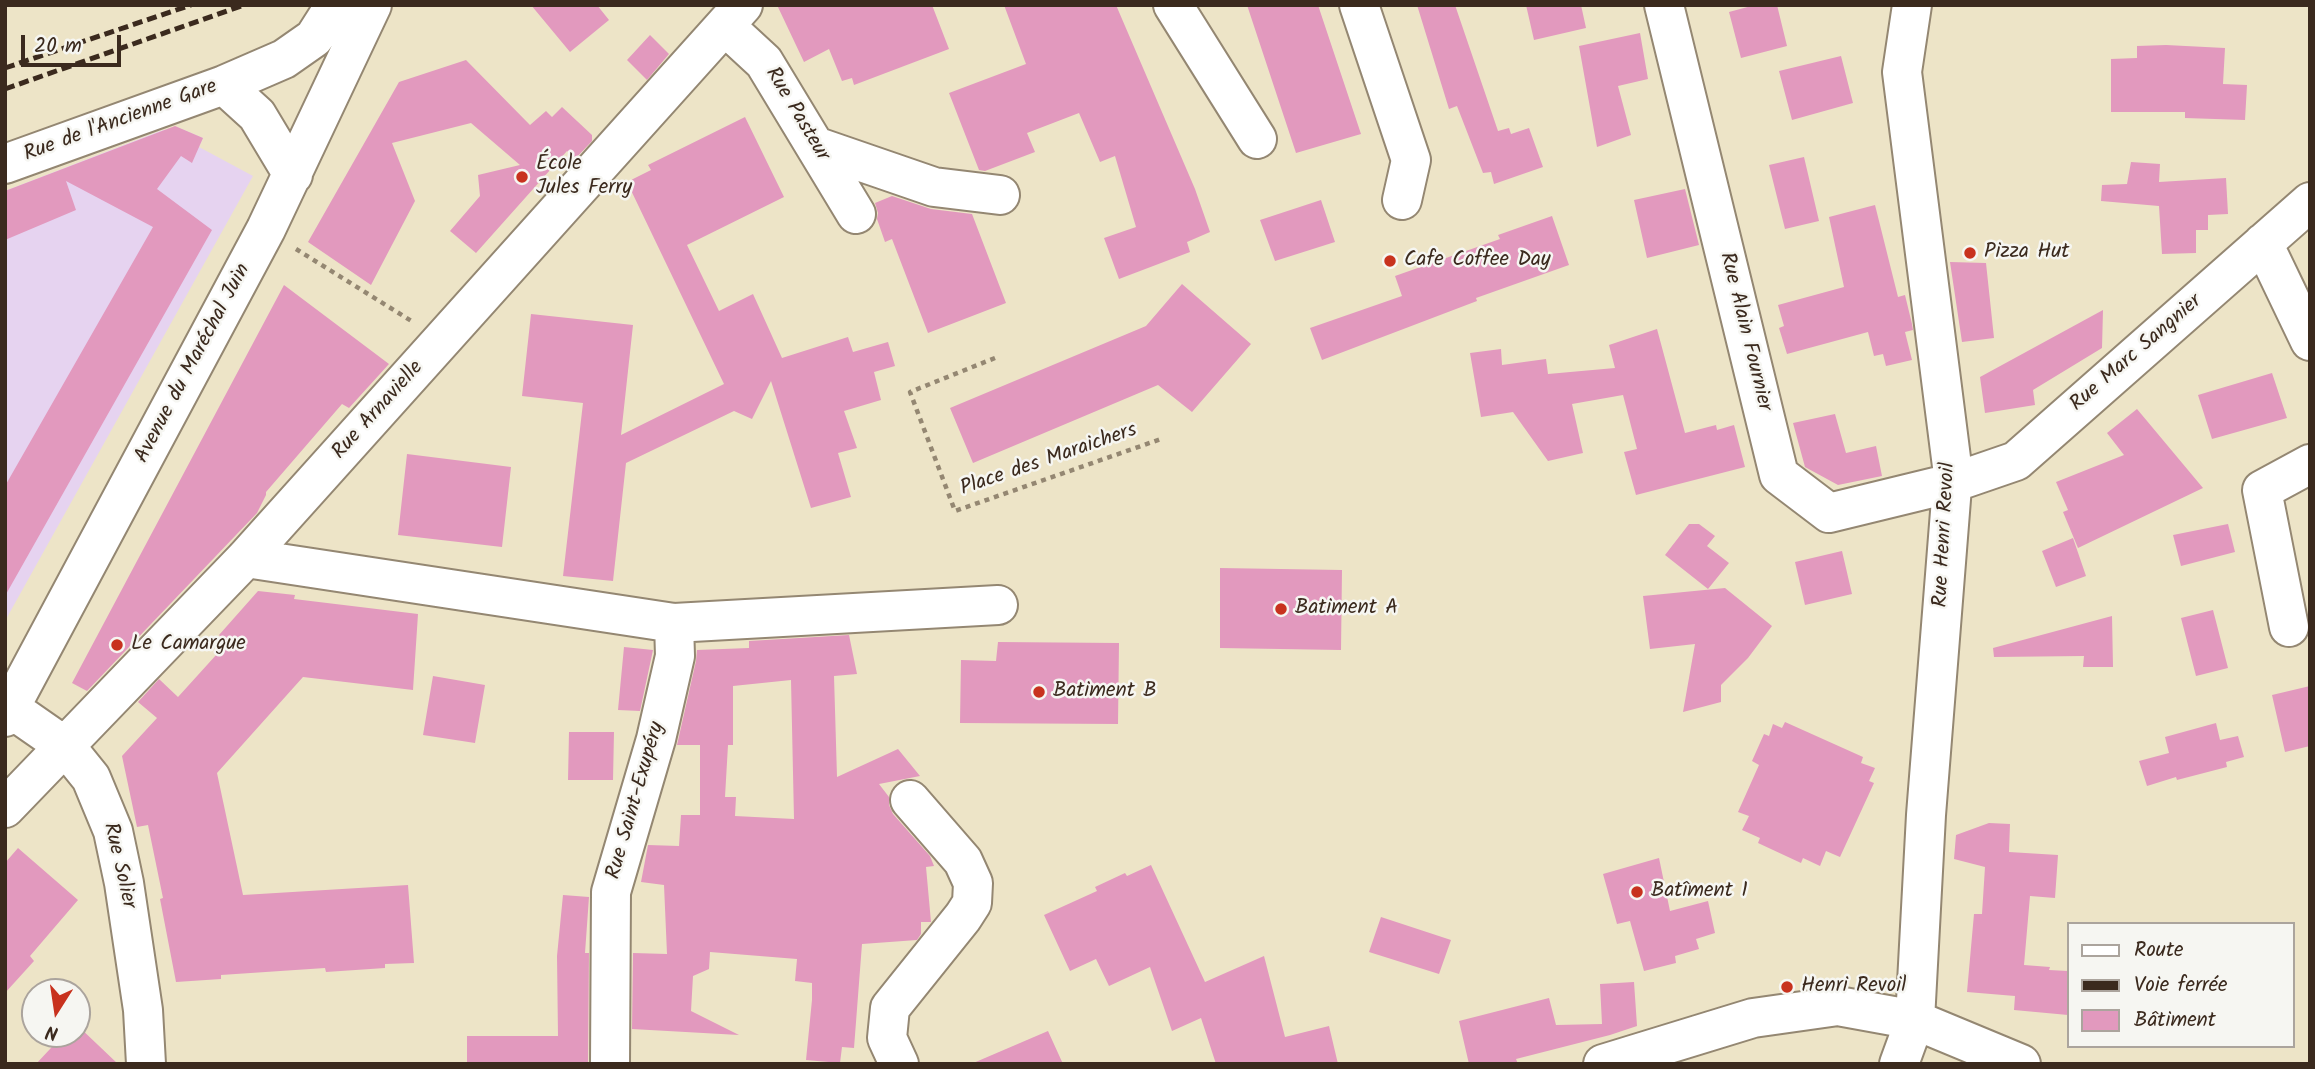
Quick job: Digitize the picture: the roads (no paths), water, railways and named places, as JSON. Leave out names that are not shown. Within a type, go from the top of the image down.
[{"type":"street","name":"Rue de l'Ancienne Gare","points":[[5,164],[224,85],[284,59],[314,38],[335,5]]},
{"type":"street","name":"Avenue du Maréchal Juin","points":[[8,713],[266,229],[372,5]]},
{"type":"street","points":[[1173,5],[1257,139]]},
{"type":"street","points":[[1359,5],[1411,160],[1402,200]]},
{"type":"street","name":"Rue Alain Fournier","points":[[1664,5],[1779,475],[1829,513],[1952,484]]},
{"type":"street","name":"Rue Henri Revoil","points":[[1899,1064],[1915,1020],[1926,816],[1953,474],[1902,72],[1912,5]]},
{"type":"street","name":"Rue Pasteur","points":[[734,15],[856,214]]},
{"type":"street","name":"Rue Arnavielle","points":[[5,808],[246,558],[734,15]]},
{"type":"street","points":[[224,85],[257,115],[293,175]]},
{"type":"street","points":[[815,146],[934,187],[1000,195]]},
{"type":"street","name":"Rue Marc Sangnier","points":[[1952,484],[2017,461],[2310,202]]},
{"type":"street","points":[[2263,243],[2310,341]]},
{"type":"street","points":[[2289,627],[2262,490],[2310,464]]},
{"type":"street","points":[[246,558],[674,623],[998,605]]},
{"type":"street","name":"Rue Saint-Exupéry","points":[[610,1064],[611,892],[656,739],[675,656],[674,623]]},
{"type":"street","name":"Rue Solier","points":[[8,713],[66,747],[91,778],[113,831],[144,1010],[146,1064]]},
{"type":"street","points":[[899,1064],[887,1038],[890,1007],[963,917],[972,902],[973,883],[963,861],[910,800]]},
{"type":"street","points":[[1603,1064],[1753,1018],[1838,1006],[1915,1020],[2021,1064]]},
{"type":"railway","points":[[5,68],[191,5]]},
{"type":"railway","points":[[5,89],[244,5]]},
{"type":"place","name":"École Jules Ferry","points":[[522,177]]},
{"type":"place","name":"Pizza Hut","points":[[1970,253]]},
{"type":"place","name":"Cafe Coffee Day","points":[[1390,261]]},
{"type":"place","name":"Batiment A","points":[[1281,609]]},
{"type":"place","name":"Le Camargue","points":[[117,645]]},
{"type":"place","name":"Batiment B","points":[[1039,692]]},
{"type":"place","name":"Batîment 1","points":[[1637,892]]},
{"type":"place","name":"Henri Revoil","points":[[1787,987]]}]
